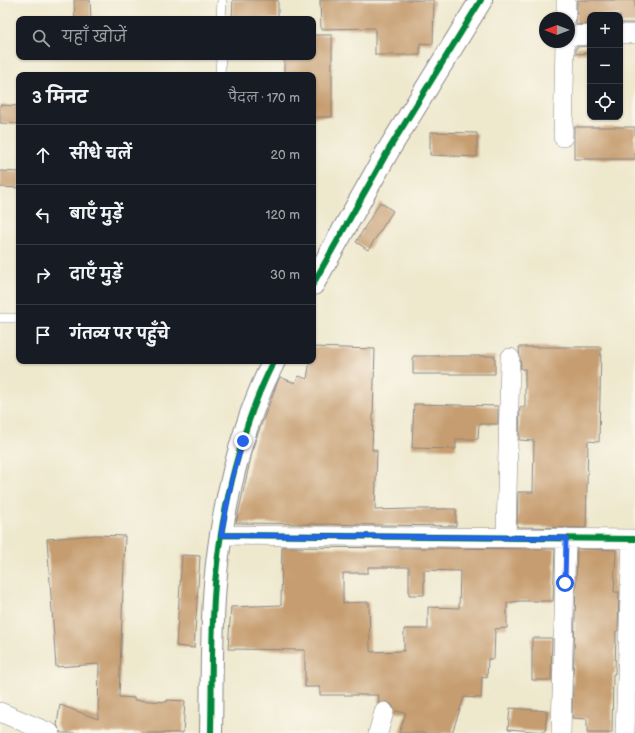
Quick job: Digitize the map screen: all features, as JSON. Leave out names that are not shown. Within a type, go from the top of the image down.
[{"type":"street","points":[[316,279],[389,149],[481,0]]},
{"type":"street","points":[[566,0],[566,12]]},
{"type":"street","points":[[623,34],[635,34]]},
{"type":"street","points":[[575,36],[587,35]]},
{"type":"street","points":[[563,137],[565,48]]},
{"type":"street","points":[[506,538],[510,358]]},
{"type":"street","points":[[211,733],[215,584],[221,535],[232,479],[243,441],[266,376],[272,364]]},
{"type":"street","points":[[221,535],[633,539],[624,733]]},
{"type":"street","points":[[561,733],[566,538]]},
{"type":"street","points":[[0,712],[50,733]]},
{"type":"street","points":[[378,733],[384,712]]},
{"type":"lane","points":[[222,0],[222,16]]},
{"type":"lane","points":[[220,72],[221,60]]},
{"type":"lane","points":[[0,318],[16,318]]},
{"type":"building","points":[[74,0],[90,0],[91,16],[75,16]]},
{"type":"building","points":[[233,0],[278,0],[278,16],[232,16]]},
{"type":"building","points":[[320,0],[434,0],[433,44],[420,43],[420,55],[375,55],[375,28],[321,29]]},
{"type":"building","points":[[577,0],[635,0],[635,23],[623,23],[623,12],[587,12],[587,24],[576,25]]},
{"type":"building","points":[[316,35],[332,35],[332,117],[316,117],[316,72],[284,72],[284,60],[316,60]]},
{"type":"building","points":[[587,46],[587,53],[576,54],[576,47]]},
{"type":"building","points":[[0,105],[16,106],[16,124],[0,123]]},
{"type":"building","points":[[574,127],[635,127],[635,159],[574,159]]},
{"type":"building","points":[[430,132],[477,133],[477,157],[430,155]]},
{"type":"building","points":[[0,171],[16,172],[16,188],[0,187]]},
{"type":"building","points":[[380,202],[393,211],[368,250],[356,242]]},
{"type":"building","points":[[316,347],[375,349],[372,450],[377,450],[375,510],[456,509],[456,526],[236,523],[254,444],[280,377],[295,383],[299,376],[307,379],[310,364],[316,364]]},
{"type":"building","points":[[519,347],[601,347],[599,442],[588,441],[586,528],[517,527],[518,492],[533,492],[534,441],[519,440],[520,407],[525,407],[525,369],[521,369]]},
{"type":"building","points":[[413,356],[495,356],[495,374],[413,374]]},
{"type":"building","points":[[414,404],[498,406],[498,424],[479,424],[478,439],[456,439],[456,449],[412,448]]},
{"type":"building","points":[[95,535],[125,536],[119,697],[134,698],[134,700],[167,702],[167,700],[185,701],[183,733],[61,733],[57,725],[60,705],[98,719],[99,664],[56,667],[47,539]]},
{"type":"building","points":[[282,547],[555,549],[553,601],[519,601],[507,603],[507,628],[495,629],[494,659],[488,659],[487,678],[482,677],[481,698],[464,697],[452,733],[399,733],[406,713],[395,711],[392,705],[387,702],[378,703],[379,695],[320,695],[320,687],[305,687],[305,650],[228,649],[231,607],[281,605]],"holes":[[[368,567],[409,567],[409,595],[424,595],[424,570],[460,571],[459,608],[428,607],[428,629],[404,629],[404,651],[371,652],[369,602],[343,603],[343,573],[368,573]]]},
{"type":"building","points":[[577,549],[616,550],[614,592],[619,592],[615,674],[613,674],[612,733],[587,733],[587,719],[572,718]]},
{"type":"building","points":[[182,555],[200,556],[194,648],[176,646]]},
{"type":"building","points":[[532,638],[552,638],[551,680],[532,680]]},
{"type":"building","points":[[510,708],[547,711],[545,732],[508,729]]},
{"type":"cycle path","points":[[316,279],[389,149],[481,0]]},
{"type":"cycle path","points":[[211,733],[214,602],[222,528],[234,470],[242,441],[262,386],[273,364]]},
{"type":"cycle path","points":[[221,535],[635,539]]},
{"type":"route","points":[[243,441],[232,479],[221,535],[566,538],[565,583]]}]
